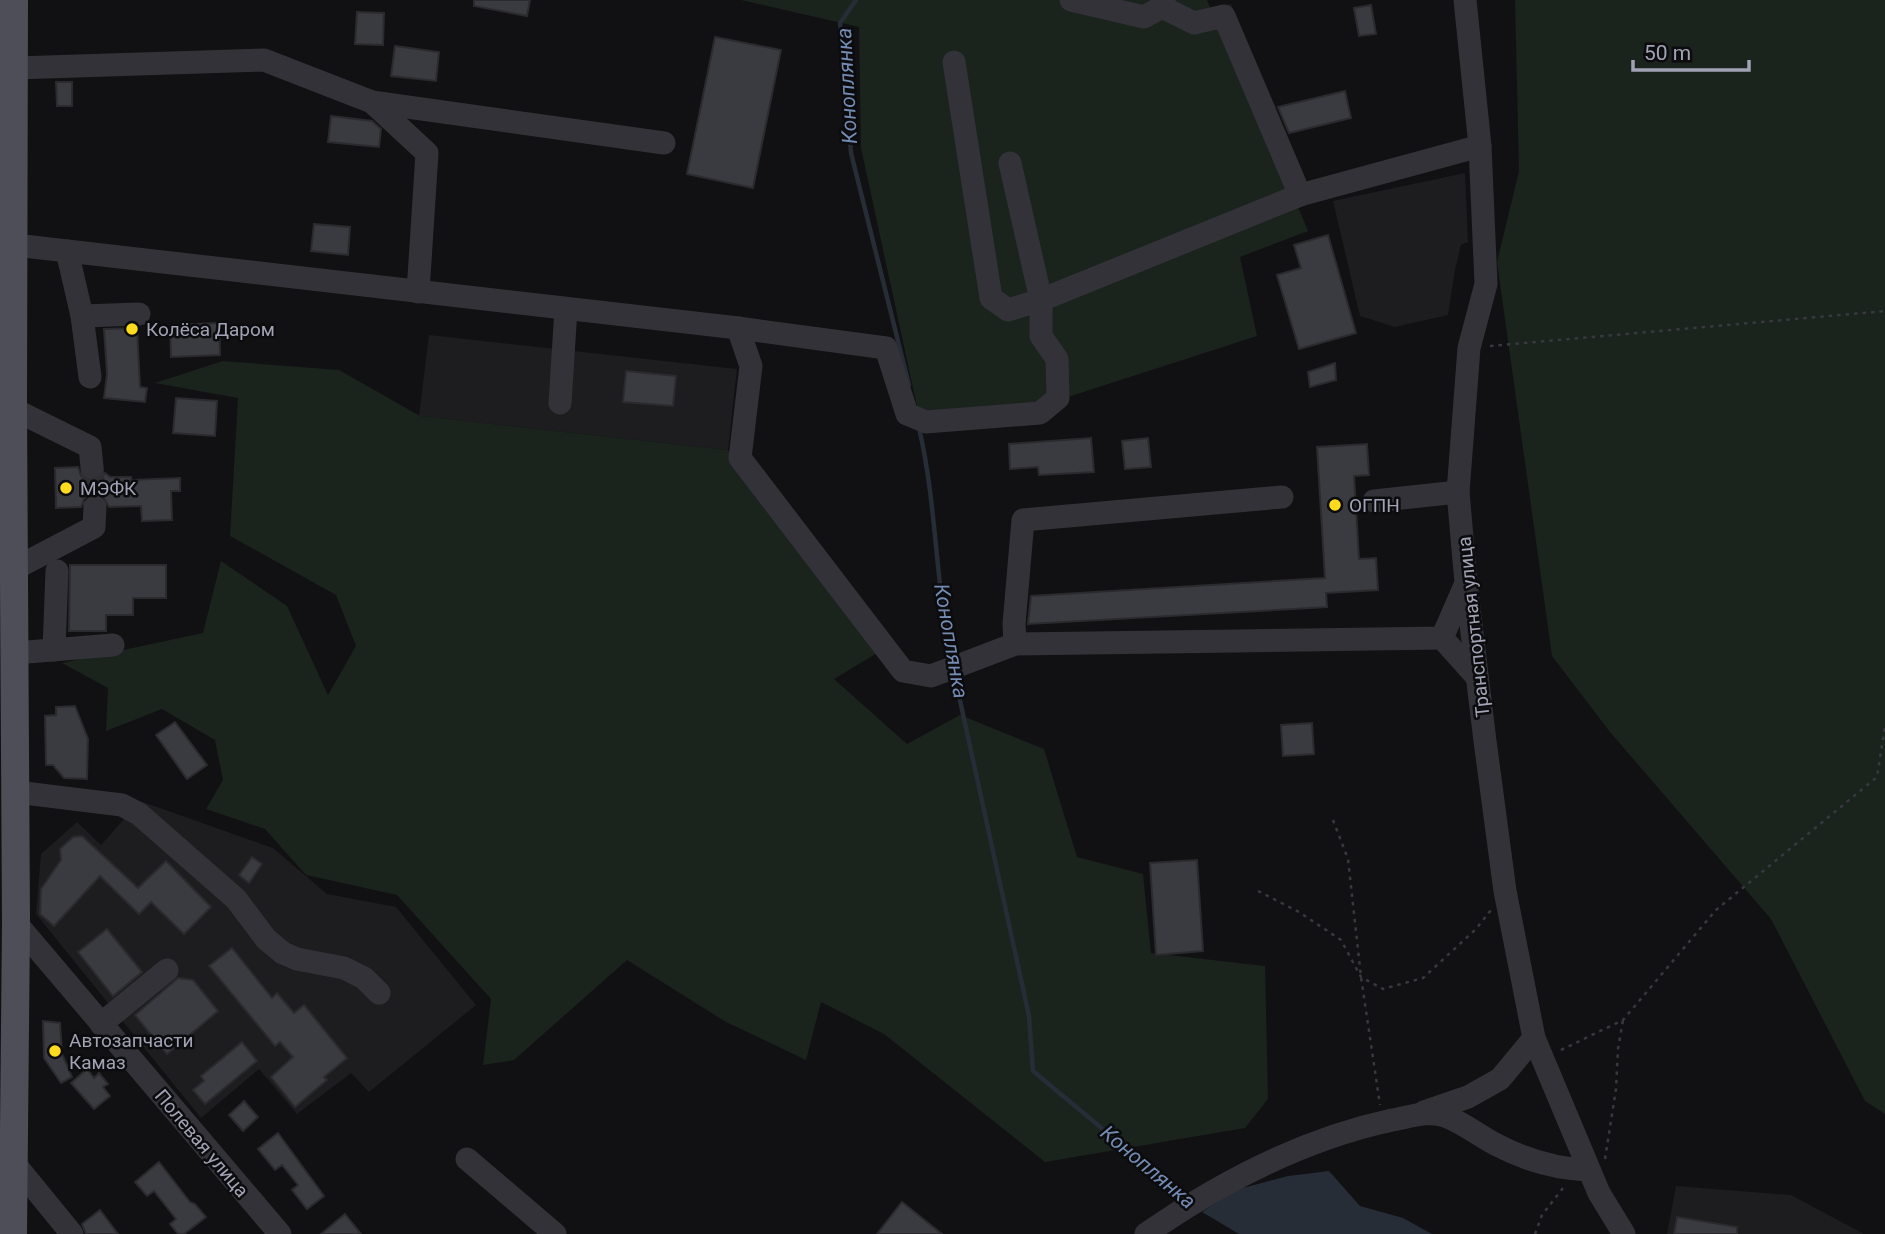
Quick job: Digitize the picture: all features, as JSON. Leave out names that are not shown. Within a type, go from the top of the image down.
[{"type":"main road","points":[[13,1234],[16,923],[8,833],[16,792],[14,569],[7,513],[7,376],[8,243],[15,68],[14,0]]},
{"type":"street","points":[[1072,0],[1144,17],[1163,4],[1194,23],[1224,16],[1300,195]]},
{"type":"street","name":"Транспортная улица","points":[[1465,0],[1480,146],[1486,284],[1469,348],[1458,492],[1466,583],[1505,891],[1538,1048],[1599,1193],[1624,1234]]},
{"type":"street","points":[[15,68],[264,60],[372,102],[664,143]]},
{"type":"street","points":[[954,62],[991,298],[1008,310],[1041,300],[1300,195],[1480,146]]},
{"type":"street","points":[[372,102],[427,153],[418,292]]},
{"type":"street","points":[[8,243],[738,328],[886,348],[907,414],[926,422],[1041,413],[1058,398],[1058,359],[1041,336],[1041,300],[1010,163]]},
{"type":"street","points":[[67,251],[82,316],[90,377]]},
{"type":"street","points":[[560,403],[565,309]]},
{"type":"street","points":[[82,316],[139,314]]},
{"type":"street","points":[[738,328],[751,366],[740,458],[904,671],[930,676],[1016,643],[1442,638],[1478,677]]},
{"type":"street","points":[[9,426],[90,447],[92,467]]},
{"type":"street","points":[[1374,501],[1458,492]]},
{"type":"street","points":[[1016,643],[1014,624],[1024,520],[1283,497]]},
{"type":"street","points":[[14,569],[94,527],[95,507]]},
{"type":"street","points":[[54,650],[57,571]]},
{"type":"street","points":[[1442,638],[1466,583]]},
{"type":"street","points":[[15,653],[113,645]]},
{"type":"street","points":[[16,792],[122,805],[139,814],[236,899],[266,939],[283,953],[297,959],[344,968],[364,978],[379,993]]},
{"type":"street","name":"Полевая улица","points":[[16,923],[280,1234]]},
{"type":"street","points":[[101,1024],[167,970]]},
{"type":"street","points":[[1146,1234],[1169,1218],[1283,1155],[1383,1122],[1418,1115],[1468,1097],[1500,1079],[1538,1048]]},
{"type":"street","points":[[1418,1115],[1443,1115],[1533,1161],[1589,1170]]},
{"type":"street","points":[[467,1159],[555,1234]]},
{"type":"street","points":[[14,1163],[72,1234]]},
{"type":"path","points":[[1469,348],[1885,311]]},
{"type":"path","points":[[1599,1193],[1616,1089],[1623,1020],[1716,910],[1877,777],[1885,726]]},
{"type":"path","points":[[1333,820],[1348,859],[1361,977],[1383,1122]]},
{"type":"path","points":[[1258,891],[1299,912],[1341,940],[1361,977],[1383,989],[1423,978],[1476,929],[1505,891]]},
{"type":"path","points":[[1538,1048],[1623,1020]]},
{"type":"path","points":[[1535,1234],[1542,1215],[1559,1191],[1589,1170]]},
{"type":"shaded area","points":[[741,0],[1207,0],[1211,10],[1231,4],[1276,108],[1259,113],[1308,231],[1240,257],[1257,336],[1040,406],[918,411],[861,148],[859,27]]},
{"type":"shaded area","points":[[1515,0],[1885,0],[1885,1114],[1865,1101],[1771,919],[1610,732],[1552,656],[1497,262],[1519,171]]},
{"type":"shaded area","points":[[1465,173],[1468,242],[1461,245],[1448,315],[1395,327],[1360,316],[1333,201]]},
{"type":"shaded area","points":[[429,335],[737,369],[728,450],[419,416]]},
{"type":"shaded area","points":[[223,361],[339,370],[420,416],[728,450],[879,652],[834,679],[907,744],[960,715],[1044,749],[1077,857],[1143,874],[1151,953],[1265,966],[1268,1099],[1245,1128],[1045,1162],[884,1034],[821,1002],[806,1060],[726,1022],[627,960],[514,1060],[483,1065],[491,999],[397,895],[306,875],[265,829],[206,809],[223,780],[215,740],[162,709],[106,731],[108,688],[62,663],[203,633],[221,561],[287,606],[328,695],[356,646],[336,595],[230,536],[238,398],[155,383]]},
{"type":"shaded area","points":[[140,801],[273,848],[327,894],[396,907],[476,1005],[369,1092],[351,1073],[297,1114],[259,1069],[201,1118],[36,914],[41,854],[77,822],[101,845]]},
{"type":"shaded area","points":[[1329,1171],[1360,1206],[1403,1218],[1432,1234],[1239,1234],[1202,1212],[1235,1190],[1288,1176]]},
{"type":"shaded area","points":[[1676,1186],[1791,1195],[1864,1234],[1667,1234]]},
{"type":"building","points":[[474,0],[530,0],[527,16],[474,6]]},
{"type":"building","points":[[1371,5],[1376,34],[1359,36],[1354,8]]},
{"type":"building","points":[[357,12],[384,13],[383,45],[355,44]]},
{"type":"building","points":[[715,37],[781,50],[753,188],[687,174]]},
{"type":"building","points":[[395,46],[439,52],[436,81],[391,76]]},
{"type":"building","points":[[56,82],[72,82],[72,106],[57,106]]},
{"type":"building","points":[[1345,91],[1351,118],[1289,133],[1278,107]]},
{"type":"building","points":[[331,116],[372,121],[381,129],[379,147],[328,142]]},
{"type":"building","points":[[314,224],[350,227],[348,255],[311,251]]},
{"type":"building","points":[[1328,235],[1356,333],[1299,349],[1277,275],[1301,268],[1294,245]]},
{"type":"building","points":[[219,323],[220,355],[171,357],[170,325]]},
{"type":"building","points":[[137,328],[140,387],[147,388],[145,402],[104,398],[107,374],[104,329]]},
{"type":"building","points":[[1335,363],[1336,380],[1310,387],[1308,372]]},
{"type":"building","points":[[626,371],[676,376],[673,406],[623,402]]},
{"type":"building","points":[[176,398],[217,401],[215,436],[173,433]]},
{"type":"building","points":[[1091,438],[1094,472],[1039,475],[1038,467],[1010,469],[1009,444]]},
{"type":"building","points":[[1148,438],[1151,467],[1125,469],[1122,441]]},
{"type":"building","points":[[1367,444],[1369,475],[1354,476],[1359,559],[1376,558],[1378,590],[1326,593],[1327,607],[1028,624],[1031,596],[1325,578],[1317,447]]},
{"type":"building","points":[[78,467],[81,476],[93,481],[100,479],[105,473],[110,477],[131,477],[131,480],[180,478],[180,491],[171,491],[172,520],[142,521],[141,506],[109,507],[103,496],[96,493],[89,494],[81,507],[56,508],[55,468]]},
{"type":"building","points":[[70,565],[166,565],[166,598],[133,598],[133,615],[106,615],[106,631],[69,631]]},
{"type":"building","points":[[75,706],[88,739],[87,779],[64,778],[53,765],[46,765],[45,716],[56,715],[56,707]]},
{"type":"building","points":[[175,722],[207,765],[187,779],[156,735]]},
{"type":"building","points":[[1312,723],[1314,754],[1283,756],[1281,725]]},
{"type":"building","points":[[82,836],[138,888],[166,861],[211,907],[184,934],[151,902],[139,914],[100,876],[54,926],[40,914],[41,889],[61,860],[60,849],[73,837]]},
{"type":"building","points":[[252,857],[262,864],[249,883],[239,875]]},
{"type":"building","points":[[1197,860],[1203,951],[1156,955],[1150,863]]},
{"type":"building","points":[[107,929],[142,972],[113,996],[78,952]]},
{"type":"building","points":[[232,948],[272,998],[277,993],[294,1013],[304,1005],[347,1058],[324,1077],[327,1080],[295,1107],[271,1077],[293,1057],[280,1042],[275,1046],[209,966]]},
{"type":"building","points":[[178,978],[193,980],[218,1011],[167,1054],[135,1015]]},
{"type":"building","points":[[43,1021],[60,1023],[62,1054],[72,1077],[61,1083],[44,1058]]},
{"type":"building","points":[[242,1042],[257,1061],[205,1104],[193,1090],[204,1081],[201,1076]]},
{"type":"building","points":[[87,1069],[94,1078],[99,1073],[108,1084],[103,1087],[110,1096],[94,1109],[71,1083]]},
{"type":"building","points":[[244,1101],[258,1117],[243,1131],[229,1115]]},
{"type":"building","points":[[278,1133],[324,1196],[307,1209],[292,1190],[298,1185],[282,1165],[275,1170],[258,1149]]},
{"type":"building","points":[[159,1162],[190,1202],[206,1217],[184,1234],[178,1234],[170,1224],[176,1219],[154,1191],[147,1196],[135,1182]]},
{"type":"building","points":[[902,1202],[942,1234],[877,1234]]},
{"type":"building","points":[[100,1210],[118,1234],[86,1234],[82,1224]]},
{"type":"building","points":[[345,1214],[361,1234],[321,1234]]},
{"type":"building","points":[[1677,1217],[1737,1227],[1737,1234],[1674,1234]]},
{"type":"waterway","name":"Коноплянка","points":[[856,0],[840,23],[851,153],[909,385]]},
{"type":"waterway","name":"Коноплянка","points":[[919,428],[952,661]]},
{"type":"waterway","name":"Коноплянка","points":[[954,673],[1029,1016],[1033,1071],[1188,1200]]},
{"type":"tunnel","points":[[92,467],[95,507]]},
{"type":"place","name":"Колёса Даром","points":[[132,329]]},
{"type":"place","name":"МЭФК","points":[[66,488]]},
{"type":"place","name":"ОГПН","points":[[1335,505]]},
{"type":"place","name":"Автозапчасти Камаз","points":[[55,1051]]}]
